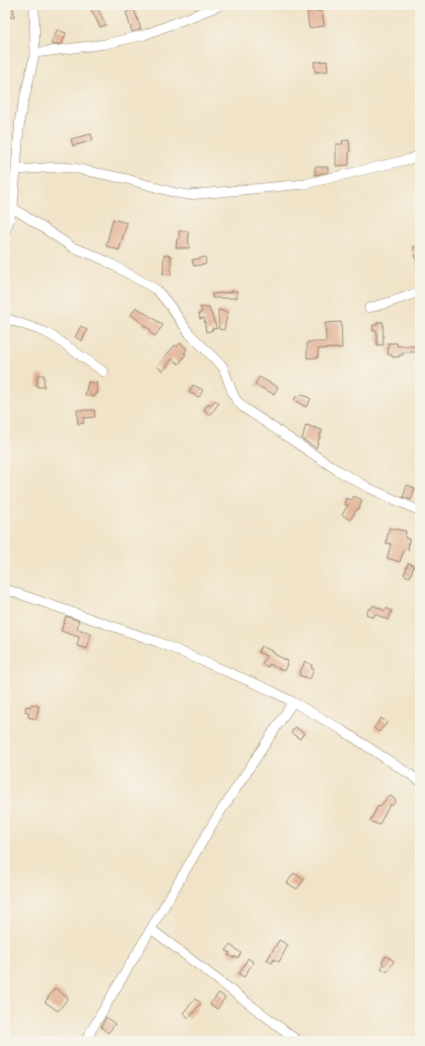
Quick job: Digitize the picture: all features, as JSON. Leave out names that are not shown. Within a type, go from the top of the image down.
[{"type":"street","points":[[5,233],[13,208],[20,117],[35,53],[34,5]]},
{"type":"street","points":[[35,53],[105,44],[144,35],[221,5]]},
{"type":"street","points":[[16,170],[58,167],[73,168],[127,179],[176,194],[188,195],[305,184],[410,159],[420,155]]},
{"type":"street","points":[[13,208],[72,247],[106,261],[157,290],[166,300],[189,333],[223,368],[233,394],[244,408],[336,470],[369,488],[420,511]]},
{"type":"street","points":[[369,308],[420,292]]},
{"type":"street","points":[[5,318],[45,332],[104,372]]},
{"type":"street","points":[[5,589],[158,642],[270,690],[342,730],[420,781]]},
{"type":"street","points":[[85,1041],[215,820],[292,702]]},
{"type":"street","points":[[151,929],[298,1041]]},
{"type":"building","points":[[5,5],[13,5],[14,17],[5,17]]},
{"type":"building","points":[[89,5],[96,5],[106,25],[100,27]]},
{"type":"building","points":[[134,9],[141,29],[132,32],[126,12]]},
{"type":"building","points":[[322,11],[324,26],[309,28],[307,12]]},
{"type":"building","points":[[57,30],[66,33],[62,44],[54,45],[51,44]]},
{"type":"building","points":[[327,61],[328,71],[315,72],[314,62]]},
{"type":"building","points":[[91,134],[93,140],[73,146],[71,139]]},
{"type":"building","points":[[349,140],[349,165],[336,166],[336,144],[343,144],[342,141]]},
{"type":"building","points":[[315,167],[328,167],[328,172],[315,175]]},
{"type":"building","points":[[113,219],[127,223],[119,250],[106,246]]},
{"type":"building","points":[[179,231],[188,231],[189,248],[176,248],[177,239],[179,239]]},
{"type":"building","points":[[420,245],[420,266],[418,266],[413,247]]},
{"type":"building","points":[[164,255],[171,256],[171,275],[163,274]]},
{"type":"building","points":[[205,257],[206,264],[194,266],[192,260]]},
{"type":"building","points":[[237,291],[237,298],[212,298],[212,294]]},
{"type":"building","points":[[136,307],[163,325],[155,336],[149,332],[151,330],[131,315]]},
{"type":"building","points":[[200,307],[209,308],[217,329],[212,328],[213,330],[206,332],[204,318],[200,319],[199,313],[202,312]]},
{"type":"building","points":[[218,310],[228,312],[224,330],[219,329]]},
{"type":"building","points":[[341,322],[342,348],[318,349],[318,358],[307,358],[307,342],[326,342],[325,323]]},
{"type":"building","points":[[377,322],[383,322],[383,345],[377,345],[377,331],[373,331],[373,325],[377,325]]},
{"type":"building","points":[[81,326],[87,330],[82,341],[75,337]]},
{"type":"building","points":[[180,343],[187,349],[184,353],[186,354],[179,364],[172,359],[163,371],[157,366],[175,345],[177,347]]},
{"type":"building","points":[[388,343],[397,343],[397,346],[420,346],[420,352],[403,352],[403,355],[399,355],[399,357],[392,357],[392,355],[388,355]]},
{"type":"building","points":[[37,375],[44,375],[44,387],[37,387]]},
{"type":"building","points":[[259,377],[278,387],[274,394],[255,385]]},
{"type":"building","points":[[88,382],[97,383],[97,394],[95,394],[94,397],[85,395]]},
{"type":"building","points":[[193,385],[203,390],[199,397],[189,392]]},
{"type":"building","points":[[302,394],[311,399],[306,407],[294,400],[297,395],[300,397]]},
{"type":"building","points":[[215,400],[219,403],[210,415],[204,410],[208,404],[210,406]]},
{"type":"building","points":[[77,410],[94,410],[95,417],[83,418],[84,423],[78,424]]},
{"type":"building","points":[[306,425],[322,430],[316,448],[302,439]]},
{"type":"building","points":[[407,485],[415,488],[411,500],[403,497]]},
{"type":"building","points":[[354,496],[362,500],[359,509],[357,509],[350,520],[342,515],[348,505],[344,504],[346,498],[352,500]]},
{"type":"building","points":[[389,528],[406,531],[405,538],[409,539],[408,550],[404,549],[400,562],[387,558],[391,544],[386,543]]},
{"type":"building","points":[[408,563],[414,565],[410,577],[404,575]]},
{"type":"building","points":[[373,605],[385,611],[386,608],[392,611],[388,620],[375,614],[373,618],[366,614],[369,608],[371,609]]},
{"type":"building","points":[[66,616],[79,621],[77,629],[91,633],[87,649],[77,646],[79,637],[61,631]]},
{"type":"building","points":[[261,646],[288,661],[284,671],[269,664],[268,667],[262,664],[266,656],[258,652]]},
{"type":"building","points":[[305,661],[312,665],[311,668],[314,669],[310,679],[299,675]]},
{"type":"building","points":[[31,704],[39,706],[36,719],[28,717],[29,713],[25,711],[26,706],[30,707]]},
{"type":"building","points":[[381,718],[387,723],[379,732],[374,728]]},
{"type":"building","points":[[295,727],[304,733],[300,739],[291,733]]},
{"type":"building","points":[[389,795],[396,800],[392,806],[390,804],[379,825],[370,821],[378,806],[380,807]]},
{"type":"building","points":[[294,873],[304,880],[297,889],[287,883]]},
{"type":"building","points":[[279,940],[288,945],[279,962],[274,959],[272,963],[267,960]]},
{"type":"building","points":[[230,945],[241,953],[238,958],[228,955],[230,953],[226,951]]},
{"type":"building","points":[[386,956],[394,961],[387,972],[381,968],[384,964],[382,962]]},
{"type":"building","points":[[248,958],[253,962],[244,977],[239,974]]},
{"type":"building","points":[[55,988],[68,998],[58,1011],[45,1002]]},
{"type":"building","points":[[219,993],[225,998],[217,1009],[210,1004]]},
{"type":"building","points":[[195,999],[201,1003],[189,1018],[183,1013]]},
{"type":"building","points":[[106,1017],[115,1024],[108,1033],[101,1027]]}]
